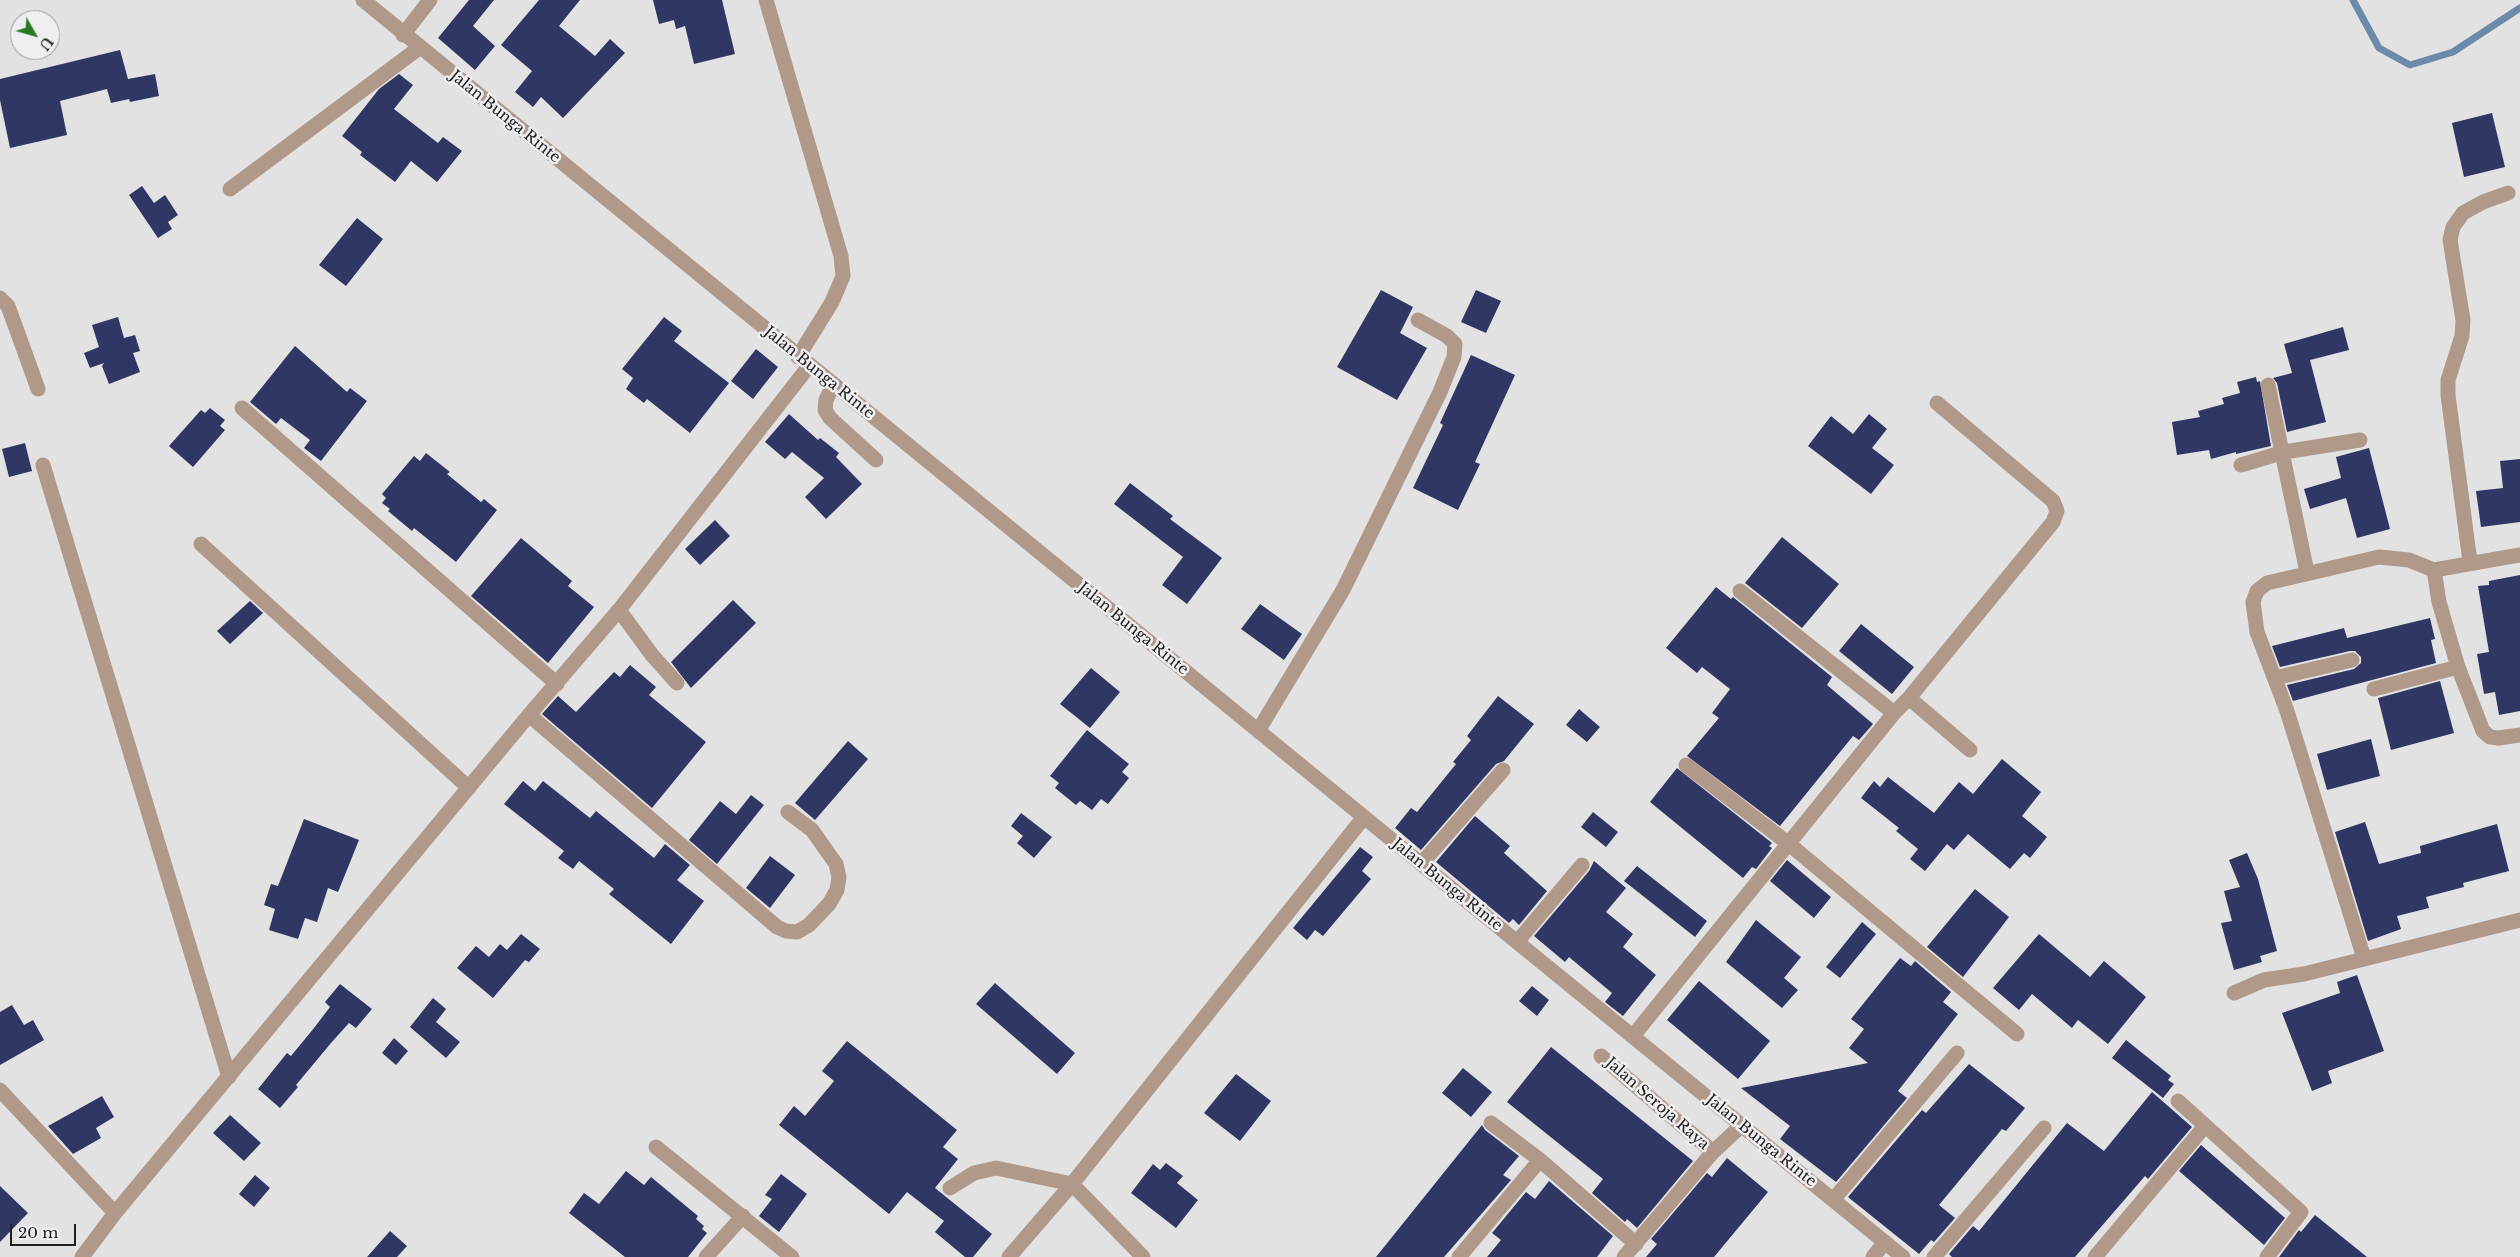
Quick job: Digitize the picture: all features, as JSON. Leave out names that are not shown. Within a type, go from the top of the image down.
[{"type":"street","name":"Jalan Bunga Rinte","points":[[363,0],[419,48],[1904,1257]]},
{"type":"street","points":[[403,34],[430,0]]},
{"type":"street","points":[[82,1257],[116,1213],[529,715],[619,610],[804,361],[842,276],[841,256],[766,0]]},
{"type":"street","points":[[230,189],[419,48]]},
{"type":"street","points":[[2470,562],[2448,395],[2448,380],[2462,336],[2463,320],[2450,240],[2453,226],[2463,213],[2483,202],[2508,193]]},
{"type":"street","points":[[0,298],[8,306],[38,389]]},
{"type":"street","points":[[1258,731],[1344,590],[1440,392],[1454,357],[1455,344],[1447,336],[1418,320]]},
{"type":"street","points":[[833,385],[826,400],[824,410],[830,418],[876,460]]},
{"type":"street","points":[[2268,385],[2284,452],[2307,572]]},
{"type":"street","points":[[1633,1036],[1894,713],[1909,698],[2054,522],[2057,510],[2053,500],[1937,403]]},
{"type":"street","points":[[242,408],[557,684]]},
{"type":"street","points":[[2241,465],[2284,452],[2360,440]]},
{"type":"street","points":[[43,465],[229,1077]]},
{"type":"street","points":[[201,544],[469,788]]},
{"type":"street","points":[[2364,958],[2275,678],[2257,632],[2253,602],[2256,591],[2267,583],[2307,572],[2380,557],[2409,560],[2434,570],[2470,562],[2520,555]]},
{"type":"street","points":[[2434,570],[2439,602],[2458,667],[2482,732],[2499,738],[2520,735]]},
{"type":"street","points":[[1740,591],[1894,713]]},
{"type":"street","points":[[619,610],[652,655],[678,683]]},
{"type":"street","points":[[2275,678],[2352,660]]},
{"type":"street","points":[[2374,689],[2458,667]]},
{"type":"street","points":[[1909,698],[1970,750]]},
{"type":"street","points":[[529,715],[776,927],[786,932],[797,932],[809,925],[829,904],[837,890],[839,877],[836,864],[812,830],[788,812]]},
{"type":"street","points":[[1686,765],[1789,844],[2017,1034]]},
{"type":"street","points":[[1421,864],[1503,770]]},
{"type":"street","points":[[1009,1257],[1072,1184],[1364,817]]},
{"type":"street","points":[[1517,942],[1582,865]]},
{"type":"street","points":[[2234,993],[2264,980],[2304,974],[2520,920]]},
{"type":"street","points":[[1833,1200],[1957,1053]]},
{"type":"street","name":"Jalan Seroja Raya","points":[[1601,1056],[1712,1152]]},
{"type":"street","points":[[0,1090],[116,1213]]},
{"type":"street","points":[[2178,1101],[2301,1212],[2267,1257]]},
{"type":"street","points":[[1491,1123],[1540,1160],[1636,1244]]},
{"type":"street","points":[[1624,1257],[1712,1152],[1742,1125]]},
{"type":"street","points":[[2095,1257],[2205,1126]]},
{"type":"street","points":[[1934,1257],[2044,1128]]},
{"type":"street","points":[[656,1147],[792,1257]]},
{"type":"street","points":[[1459,1257],[1540,1160]]},
{"type":"street","points":[[950,1188],[974,1173],[996,1168],[1072,1184],[1143,1257]]},
{"type":"street","points":[[706,1257],[743,1216]]},
{"type":"street","points":[[1873,1257],[1886,1242]]},
{"type":"building","points":[[469,0],[494,0],[473,26],[495,46],[475,70],[438,38]]},
{"type":"building","points":[[539,0],[580,0],[559,26],[595,56],[610,39],[625,53],[563,118],[541,97],[533,107],[515,92],[532,71],[501,45]]},
{"type":"building","points":[[653,0],[722,0],[735,54],[694,64],[685,26],[676,29],[674,20],[659,24]]},
{"type":"building","points":[[120,50],[128,79],[155,74],[159,96],[130,102],[129,99],[111,103],[107,89],[60,101],[67,135],[10,148],[0,100],[0,79]]},
{"type":"building","points":[[399,74],[413,85],[394,109],[438,143],[443,137],[462,151],[437,182],[411,161],[395,182],[360,155],[362,152],[342,136],[379,89]]},
{"type":"building","points":[[2492,113],[2505,167],[2464,177],[2452,123]]},
{"type":"building","points":[[142,186],[154,203],[165,195],[178,215],[168,222],[172,229],[158,238],[129,195]]},
{"type":"building","points":[[357,218],[383,239],[346,286],[319,265]]},
{"type":"building","points":[[1381,290],[1413,307],[1400,333],[1427,348],[1397,400],[1337,367]]},
{"type":"building","points":[[1476,290],[1501,301],[1486,333],[1461,322]]},
{"type":"building","points":[[118,317],[124,338],[135,335],[140,351],[133,353],[140,372],[109,384],[102,366],[104,363],[90,368],[84,353],[99,347],[92,325]]},
{"type":"building","points":[[664,317],[682,331],[674,341],[729,383],[690,433],[647,399],[644,403],[626,389],[633,378],[622,369]]},
{"type":"building","points":[[2343,327],[2349,350],[2310,360],[2326,422],[2287,432],[2277,383],[2273,378],[2292,373],[2284,344]]},
{"type":"building","points":[[295,346],[347,392],[350,388],[367,401],[321,461],[304,448],[310,440],[281,418],[276,424],[250,402]]},
{"type":"building","points":[[756,349],[778,367],[753,399],[731,381]]},
{"type":"building","points":[[1471,355],[1515,375],[1475,462],[1480,464],[1458,510],[1413,488],[1443,425],[1440,423]]},
{"type":"building","points":[[2256,377],[2257,382],[2260,381],[2271,446],[2236,454],[2236,452],[2211,459],[2209,450],[2177,455],[2172,422],[2200,417],[2198,411],[2224,404],[2222,398],[2240,393],[2237,382]]},
{"type":"building","points":[[210,408],[225,420],[220,426],[225,430],[193,467],[169,446],[201,410],[205,413]]},
{"type":"building","points":[[789,414],[818,440],[820,438],[839,453],[836,457],[862,484],[826,519],[805,497],[824,478],[792,452],[785,459],[765,442]]},
{"type":"building","points":[[1869,414],[1887,429],[1872,448],[1894,465],[1871,494],[1808,446],[1831,416],[1853,434]]},
{"type":"building","points":[[25,443],[32,471],[9,477],[2,449]]},
{"type":"building","points":[[2369,448],[2390,529],[2357,538],[2346,498],[2310,509],[2304,489],[2341,478],[2336,457]]},
{"type":"building","points":[[426,453],[450,472],[447,474],[481,502],[484,499],[497,510],[456,562],[414,528],[412,531],[388,511],[390,509],[382,503],[386,498],[382,494],[414,456],[420,461]]},
{"type":"building","points":[[2520,459],[2520,522],[2481,527],[2476,491],[2503,488],[2500,461]]},
{"type":"building","points":[[1130,483],[1173,516],[1170,519],[1222,558],[1187,604],[1162,585],[1183,557],[1114,504]]},
{"type":"building","points":[[715,520],[730,536],[700,565],[685,549]]},
{"type":"building","points":[[1782,537],[1839,584],[1802,628],[1745,583]]},
{"type":"building","points":[[521,538],[572,581],[568,586],[594,607],[548,663],[471,596]]},
{"type":"building","points":[[2520,575],[2520,711],[2499,715],[2495,692],[2484,694],[2477,654],[2489,652],[2478,586],[2489,585],[2489,581]]},
{"type":"building","points":[[1716,587],[1731,599],[1733,597],[1832,677],[1827,685],[1873,724],[1859,740],[1853,736],[1780,826],[1687,756],[1719,718],[1712,713],[1730,689],[1702,667],[1697,673],[1666,648]]},
{"type":"building","points":[[733,600],[756,623],[691,688],[671,662]]},
{"type":"building","points":[[250,601],[263,613],[230,644],[217,631]]},
{"type":"building","points":[[1260,604],[1302,634],[1284,660],[1241,629]]},
{"type":"building","points":[[2430,618],[2435,639],[2431,640],[2436,663],[2293,701],[2287,685],[2354,669],[2361,663],[2361,657],[2355,651],[2350,651],[2280,667],[2272,646],[2344,628],[2347,638]]},
{"type":"building","points":[[1861,624],[1914,667],[1892,694],[1839,651]]},
{"type":"building","points":[[630,665],[656,687],[649,695],[706,742],[652,808],[542,714],[558,696],[576,712],[614,672],[620,677]]},
{"type":"building","points":[[1091,668],[1120,692],[1090,728],[1060,704]]},
{"type":"building","points":[[2440,681],[2454,733],[2391,750],[2378,698]]},
{"type":"building","points":[[1498,696],[1534,724],[1504,761],[1496,764],[1421,850],[1395,828],[1411,808],[1417,812],[1456,764],[1453,762],[1471,740],[1467,736]]},
{"type":"building","points":[[1579,709],[1600,727],[1587,742],[1566,725]]},
{"type":"building","points":[[1087,730],[1129,764],[1122,772],[1129,778],[1108,804],[1101,799],[1092,810],[1080,801],[1076,805],[1055,788],[1059,783],[1050,776]]},
{"type":"building","points":[[2371,739],[2380,776],[2327,790],[2317,754]]},
{"type":"building","points":[[848,741],[868,759],[815,820],[795,803]]},
{"type":"building","points":[[2002,759],[2041,792],[2022,816],[2047,837],[2030,858],[2024,853],[2010,869],[1968,834],[1954,850],[1947,844],[1925,871],[1910,859],[1918,849],[1896,831],[1899,828],[1861,798],[1874,781],[1880,787],[1888,777],[1934,813],[1959,782],[1973,794]]},
{"type":"building","points":[[1677,768],[1772,843],[1769,846],[1772,848],[1756,869],[1752,867],[1743,878],[1650,802]]},
{"type":"building","points":[[523,781],[535,791],[543,781],[590,818],[596,811],[654,858],[665,844],[690,865],[677,880],[704,901],[671,944],[609,894],[614,889],[579,861],[573,869],[558,858],[564,851],[504,804]]},
{"type":"building","points":[[751,795],[764,805],[717,864],[689,840],[720,801],[736,814]]},
{"type":"building","points":[[1593,812],[1618,832],[1606,847],[1581,827]]},
{"type":"building","points":[[1021,813],[1052,837],[1034,858],[1017,843],[1023,836],[1011,826]]},
{"type":"building","points":[[1475,816],[1510,846],[1504,853],[1547,891],[1519,925],[1513,919],[1509,923],[1436,862]]},
{"type":"building","points":[[304,819],[359,840],[338,892],[328,888],[317,922],[305,918],[298,939],[269,930],[275,909],[264,905],[271,884],[278,886]]},
{"type":"building","points":[[2365,822],[2379,864],[2421,853],[2420,846],[2497,824],[2509,871],[2463,883],[2464,887],[2426,897],[2429,908],[2397,916],[2401,929],[2368,941],[2335,832]]},
{"type":"building","points":[[1360,847],[1373,857],[1362,871],[1371,879],[1323,936],[1315,930],[1307,940],[1293,928]]},
{"type":"building","points":[[2247,853],[2258,879],[2277,951],[2260,956],[2262,962],[2234,970],[2221,923],[2232,921],[2224,891],[2240,887],[2229,860]]},
{"type":"building","points":[[770,856],[795,875],[770,908],[746,888]]},
{"type":"building","points":[[1787,860],[1831,897],[1814,918],[1770,881]]},
{"type":"building","points":[[1594,861],[1626,888],[1606,912],[1633,934],[1623,947],[1656,975],[1623,1016],[1605,1002],[1612,993],[1569,957],[1565,962],[1534,936],[1589,871]]},
{"type":"building","points":[[1637,866],[1707,921],[1695,937],[1624,881]]},
{"type":"building","points":[[1975,889],[2009,917],[1963,977],[1927,947]]},
{"type":"building","points":[[1756,920],[1801,957],[1784,978],[1798,990],[1782,1008],[1726,962]]},
{"type":"building","points":[[1862,922],[1876,934],[1840,978],[1826,967]]},
{"type":"building","points":[[521,934],[540,949],[529,962],[525,960],[493,998],[457,968],[476,946],[489,957],[500,944],[507,950]]},
{"type":"building","points":[[2039,934],[2090,977],[2104,961],[2146,997],[2108,1044],[2078,1020],[2072,1028],[2032,994],[2019,1010],[1993,988]]},
{"type":"building","points":[[1900,958],[1911,966],[1915,961],[1951,992],[1943,1002],[1958,1014],[1898,1091],[1907,1098],[1836,1182],[1780,1139],[1790,1126],[1741,1088],[1868,1063],[1849,1048],[1864,1029],[1851,1019]]},
{"type":"building","points":[[2357,975],[2384,1051],[2328,1071],[2332,1083],[2312,1091],[2282,1013],[2340,993],[2337,982]]},
{"type":"building","points":[[1699,981],[1770,1041],[1738,1079],[1667,1020]]},
{"type":"building","points":[[995,983],[1075,1053],[1057,1074],[976,1004]]},
{"type":"building","points":[[340,984],[372,1009],[356,1028],[349,1023],[296,1085],[298,1087],[280,1108],[258,1089],[287,1053],[291,1056],[314,1028],[330,1007],[325,1002]]},
{"type":"building","points":[[1532,986],[1549,1000],[1537,1016],[1519,1001]]},
{"type":"building","points":[[433,998],[446,1009],[436,1022],[460,1042],[446,1058],[410,1027]]},
{"type":"building","points":[[12,1005],[24,1025],[33,1020],[44,1040],[0,1065],[0,1012]]},
{"type":"building","points":[[394,1038],[408,1051],[396,1065],[382,1053]]},
{"type":"building","points":[[2126,1040],[2171,1076],[2168,1080],[2174,1084],[2163,1098],[2112,1058]]},
{"type":"building","points":[[847,1041],[957,1130],[943,1147],[958,1159],[935,1188],[992,1234],[973,1257],[965,1257],[935,1232],[944,1221],[907,1192],[889,1214],[779,1125],[794,1106],[805,1116],[834,1081],[822,1071]]},
{"type":"building","points":[[1551,1047],[1693,1161],[1637,1228],[1627,1219],[1625,1222],[1592,1193],[1603,1179],[1507,1102]]},
{"type":"building","points":[[1969,1064],[2025,1108],[2006,1131],[2002,1129],[1939,1205],[1955,1218],[1934,1242],[1931,1240],[1919,1254],[1848,1197],[1922,1110],[1926,1113]]},
{"type":"building","points":[[1463,1068],[1492,1092],[1471,1117],[1442,1093]]},
{"type":"building","points":[[1236,1074],[1271,1101],[1240,1141],[1204,1113]]},
{"type":"building","points":[[2152,1092],[2192,1127],[2148,1179],[2145,1176],[2075,1257],[1952,1257],[1949,1254],[1973,1226],[1979,1231],[2067,1123],[2104,1151]]},
{"type":"building","points":[[102,1096],[114,1117],[96,1128],[101,1138],[73,1154],[48,1126]]},
{"type":"building","points":[[230,1115],[261,1143],[244,1161],[213,1133]]},
{"type":"building","points":[[1482,1125],[1485,1130],[1519,1156],[1503,1175],[1511,1180],[1444,1257],[1376,1257]]},
{"type":"building","points":[[2201,1145],[2285,1218],[2264,1245],[2179,1171]]},
{"type":"building","points":[[1727,1158],[1768,1192],[1714,1257],[1646,1257],[1657,1244],[1651,1239],[1707,1173],[1712,1177]]},
{"type":"building","points":[[1166,1163],[1183,1176],[1177,1183],[1198,1200],[1176,1228],[1131,1193],[1153,1164],[1160,1170]]},
{"type":"building","points":[[626,1171],[644,1185],[651,1177],[698,1216],[696,1219],[704,1226],[702,1229],[707,1233],[688,1257],[625,1257],[569,1213],[584,1193],[599,1204]]},
{"type":"building","points":[[781,1174],[807,1194],[779,1232],[759,1216],[772,1199],[765,1195]]},
{"type":"building","points":[[255,1175],[270,1188],[254,1207],[239,1194]]},
{"type":"building","points":[[1549,1181],[1613,1236],[1597,1257],[1487,1257],[1501,1240],[1492,1233],[1526,1192],[1535,1199]]},
{"type":"building","points":[[0,1186],[28,1213],[0,1242]]},
{"type":"building","points":[[2315,1215],[2367,1257],[2279,1257],[2299,1230],[2301,1232]]},
{"type":"building","points":[[390,1231],[407,1246],[397,1257],[367,1257]]},
{"type":"waterway","points":[[2353,0],[2379,48],[2410,65],[2453,52],[2520,8]]}]
